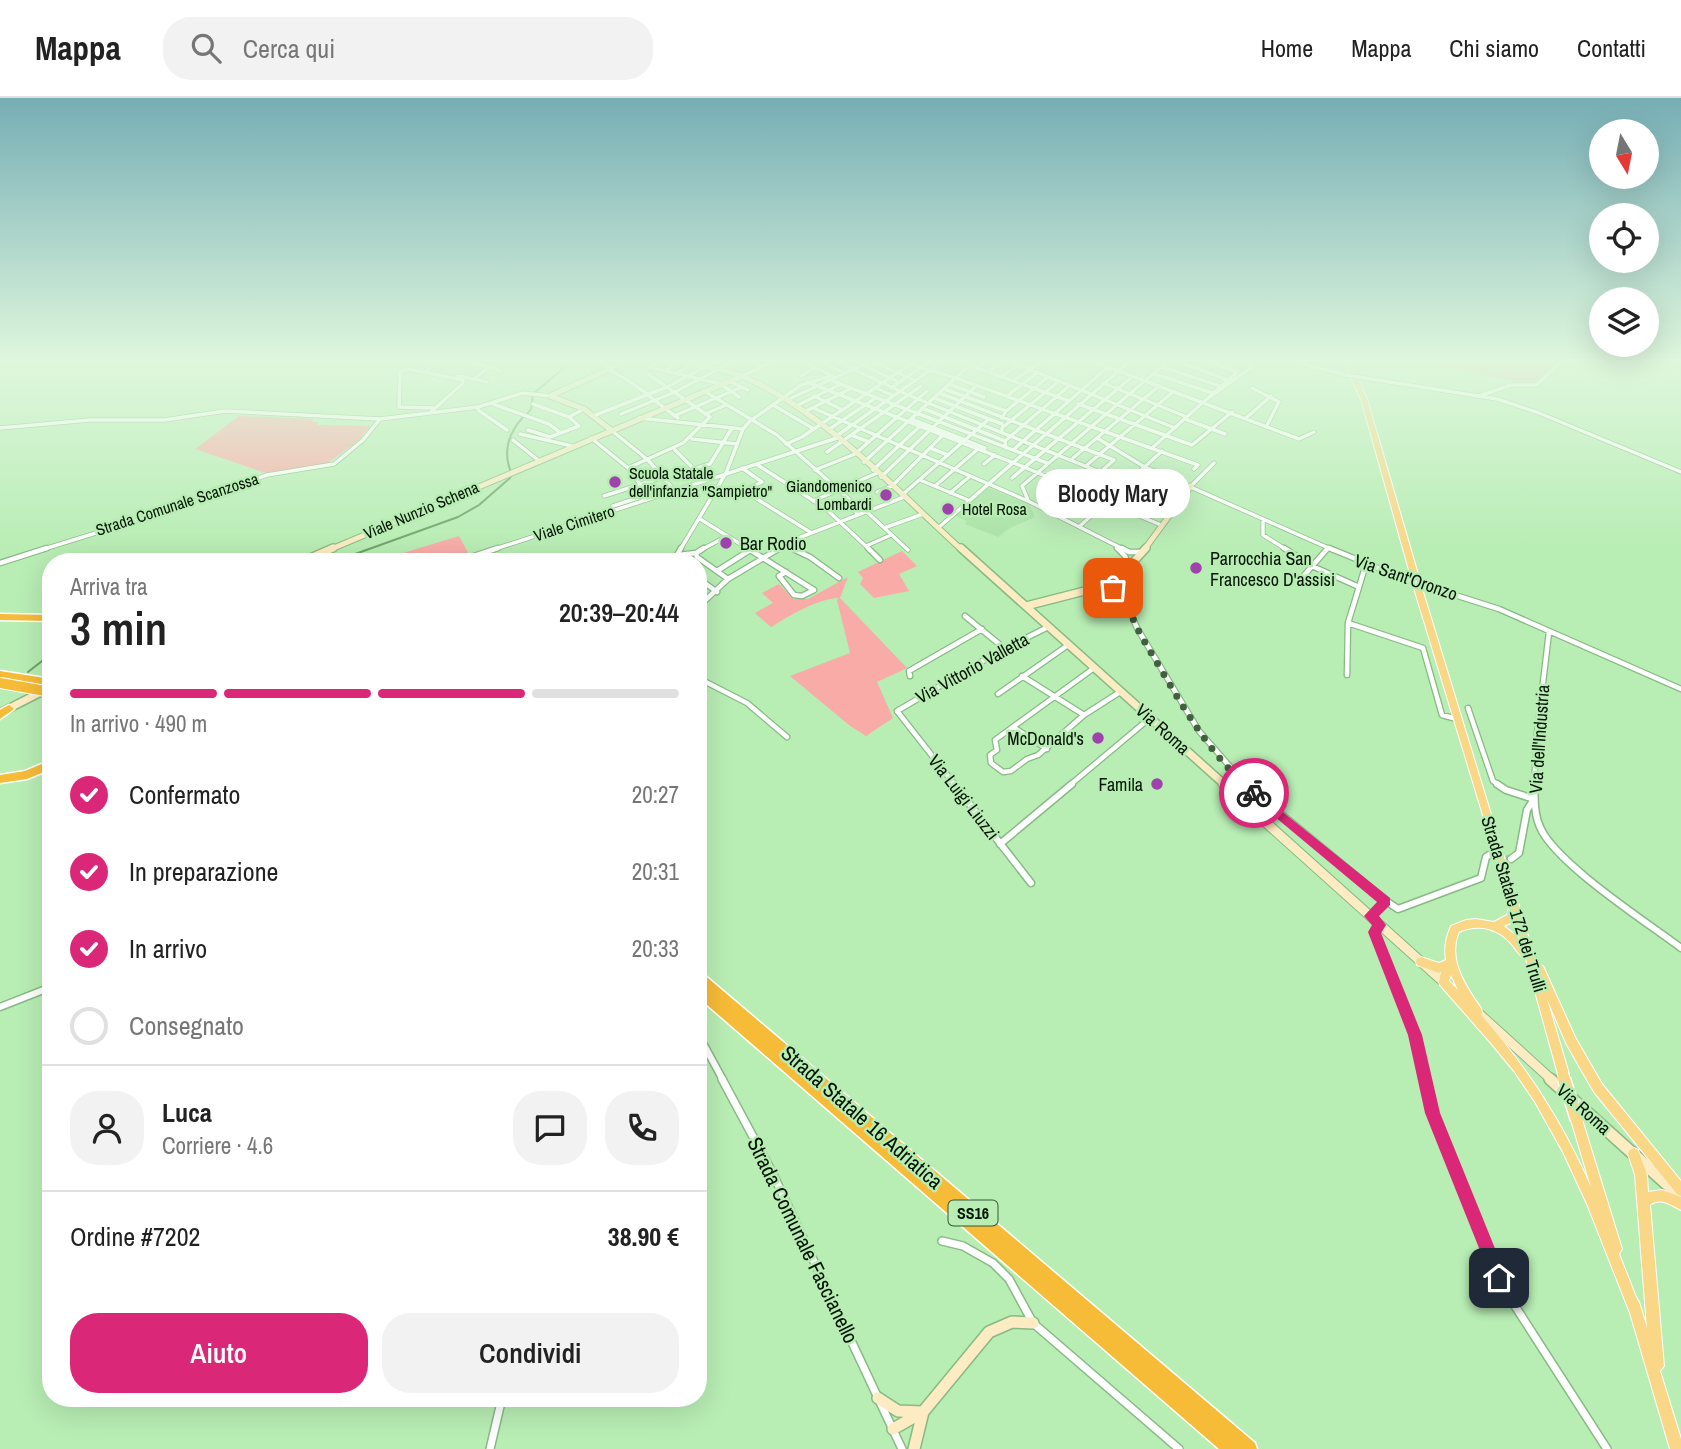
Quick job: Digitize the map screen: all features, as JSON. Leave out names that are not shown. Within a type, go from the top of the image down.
[{"type":"highway","points":[[0,617],[42,618]]},
{"type":"highway","points":[[0,674],[42,686]]},
{"type":"highway","points":[[0,683],[42,689]]},
{"type":"highway","points":[[0,779],[27,775],[42,768]]},
{"type":"highway","name":"Strada Statale 16 Adriatica","points":[[707,985],[1249,1449]]},
{"type":"highway","name":"Strada Statale 16 Adriatica","points":[[707,997],[1232,1449]]},
{"type":"main road","name":"Strada Statale 172 dei Trulli","points":[[1371,424],[1677,1449]]},
{"type":"main road","points":[[1495,926],[1511,918],[1514,902]]},
{"type":"main road","points":[[1534,972],[1519,942],[1495,926],[1465,923],[1455,929],[1449,944],[1450,962],[1444,982],[1515,1063],[1562,1137],[1634,1308]]},
{"type":"main road","points":[[1522,929],[1571,1041],[1598,1088],[1681,1189]]},
{"type":"main road","points":[[1421,962],[1439,968],[1450,962]]},
{"type":"main road","points":[[1450,962],[1477,1012]]},
{"type":"main road","points":[[1633,1154],[1641,1175],[1652,1327],[1660,1392]]},
{"type":"main road","points":[[1644,1202],[1651,1196],[1660,1195],[1681,1204]]},
{"type":"street","points":[[0,428],[51,424]]},
{"type":"street","name":"Strada Comunale Scanzossa","points":[[0,563],[173,509],[267,474],[334,464],[363,440],[376,424]]},
{"type":"street","points":[[498,424],[507,430]]},
{"type":"street","points":[[550,424],[561,433]]},
{"type":"street","points":[[528,430],[550,437],[579,426],[577,424]]},
{"type":"street","points":[[603,424],[648,460],[673,489]]},
{"type":"street","name":"Viale Nunzio Schena","points":[[322,553],[624,424]]},
{"type":"street","points":[[706,424],[743,429]]},
{"type":"street","points":[[628,468],[675,450],[692,439],[706,424]]},
{"type":"street","points":[[679,553],[726,473],[747,424]]},
{"type":"street","points":[[756,424],[777,435],[850,500],[852,508],[858,514]]},
{"type":"street","points":[[806,424],[814,429]]},
{"type":"street","points":[[786,444],[822,424]]},
{"type":"street","name":"Via Roma","points":[[822,424],[1681,1197]]},
{"type":"street","points":[[828,430],[836,424]]},
{"type":"street","points":[[613,506],[851,435],[867,424]]},
{"type":"street","points":[[864,462],[906,424]]},
{"type":"street","points":[[914,424],[948,433],[981,450],[1161,525]]},
{"type":"street","points":[[917,424],[942,436],[986,449],[953,470],[935,486]]},
{"type":"street","points":[[813,501],[877,473],[909,450],[936,424]]},
{"type":"street","points":[[943,424],[1047,463]]},
{"type":"street","points":[[948,433],[957,424]]},
{"type":"street","points":[[964,424],[1005,441]]},
{"type":"street","points":[[983,424],[1002,428],[1007,424]]},
{"type":"street","points":[[707,600],[728,579],[810,532],[903,496],[983,424]]},
{"type":"street","points":[[996,424],[1012,435],[1150,492],[1144,498]]},
{"type":"street","points":[[1002,424],[1006,448]]},
{"type":"street","points":[[1020,424],[1114,460]]},
{"type":"street","points":[[1012,450],[1042,424]]},
{"type":"street","points":[[938,528],[1055,424]]},
{"type":"street","points":[[1012,478],[1074,424]]},
{"type":"street","points":[[1086,424],[1198,464],[1194,469]]},
{"type":"street","points":[[1028,500],[1023,485],[1093,424]]},
{"type":"street","points":[[1073,458],[1114,424]]},
{"type":"street","points":[[1134,424],[1192,445],[1217,424]]},
{"type":"street","points":[[1087,465],[1134,424]]},
{"type":"street","points":[[1166,424],[1175,428]]},
{"type":"street","points":[[1152,448],[1179,424]]},
{"type":"street","points":[[1200,424],[1225,434]]},
{"type":"street","points":[[1259,424],[1299,439],[1314,432]]},
{"type":"street","points":[[1566,424],[1681,472]]},
{"type":"street","points":[[827,452],[852,425],[1028,500],[1115,545],[1137,560]]},
{"type":"street","points":[[815,470],[855,454],[889,425]]},
{"type":"street","points":[[1005,441],[1023,425]]},
{"type":"street","points":[[877,473],[898,446],[919,427]]},
{"type":"street","points":[[694,470],[710,464],[732,428]]},
{"type":"street","points":[[520,434],[572,446]]},
{"type":"street","points":[[851,435],[869,443]]},
{"type":"street","points":[[877,492],[892,486],[942,436]]},
{"type":"street","points":[[591,438],[628,468],[641,485]]},
{"type":"street","name":"Via Sant'Oronzo","points":[[1097,438],[1143,466],[1328,548],[1405,579],[1499,609],[1681,689]]},
{"type":"street","points":[[692,439],[737,444]]},
{"type":"street","points":[[513,440],[538,460]]},
{"type":"street","points":[[1053,514],[1135,442]]},
{"type":"street","points":[[930,447],[948,455]]},
{"type":"street","points":[[675,450],[702,478],[712,478]]},
{"type":"street","points":[[1080,526],[1143,466],[1162,452]]},
{"type":"street","points":[[984,464],[995,455]]},
{"type":"street","points":[[1026,606],[1121,582],[1172,510],[1214,463]]},
{"type":"street","points":[[756,464],[840,520],[880,560]]},
{"type":"street","points":[[742,468],[762,482],[744,491],[810,532]]},
{"type":"street","points":[[604,496],[663,477]]},
{"type":"street","points":[[950,493],[969,477]]},
{"type":"street","points":[[920,480],[968,500]]},
{"type":"street","points":[[1121,488],[1172,510]]},
{"type":"street","name":"Viale Cimitero","points":[[483,553],[673,489]]},
{"type":"street","points":[[866,511],[908,550]]},
{"type":"street","points":[[884,528],[923,514]]},
{"type":"street","points":[[700,519],[764,557],[814,590],[802,596],[794,595],[779,576],[786,572]]},
{"type":"street","points":[[1263,519],[1263,535],[1312,566],[1359,587]]},
{"type":"street","points":[[866,546],[891,535]]},
{"type":"street","points":[[696,553],[727,536]]},
{"type":"street","points":[[786,546],[810,557],[839,578]]},
{"type":"street","points":[[1300,580],[1328,548]]},
{"type":"street","points":[[717,571],[750,551]]},
{"type":"street","points":[[1127,554],[1142,552]]},
{"type":"street","points":[[1127,554],[1130,568]]},
{"type":"street","points":[[707,564],[728,579]]},
{"type":"street","points":[[1347,675],[1348,623],[1366,564]]},
{"type":"street","points":[[1121,582],[1137,628],[1199,731],[1218,754],[1249,789],[1386,901],[1398,909],[1481,878],[1486,857],[1489,855]]},
{"type":"street","points":[[707,585],[717,592]]},
{"type":"street","points":[[1110,586],[1126,602]]},
{"type":"street","points":[[965,616],[1004,648]]},
{"type":"street","points":[[1348,623],[1423,648],[1442,715],[1458,719]]},
{"type":"street","name":"Via Vittorio Valletta","points":[[897,711],[1004,648],[1048,627]]},
{"type":"street","points":[[910,676],[909,671],[982,629]]},
{"type":"street","name":"Via dell'Industria","points":[[1549,632],[1534,799],[1541,829],[1566,859],[1681,948]]},
{"type":"street","points":[[999,694],[1068,645]]},
{"type":"street","points":[[1094,668],[995,740],[997,750],[989,759],[1003,772],[1011,771],[1047,749],[1084,715],[1120,692]]},
{"type":"street","points":[[1022,676],[1084,715]]},
{"type":"street","points":[[707,683],[747,703],[787,737]]},
{"type":"street","points":[[3,712],[42,693]]},
{"type":"street","points":[[1468,708],[1493,781],[1506,790],[1534,799],[1527,810],[1520,853],[1511,859]]},
{"type":"street","name":"Via Luigi Liuzzi","points":[[897,711],[1031,883]]},
{"type":"street","points":[[1000,844],[1150,718]]},
{"type":"street","points":[[1013,727],[1047,749]]},
{"type":"street","points":[[1525,824],[1541,829]]},
{"type":"street","points":[[1370,916],[1386,901]]},
{"type":"street","points":[[1380,925],[1374,932],[1415,1035],[1433,1113],[1491,1263],[1506,1292],[1607,1449]]},
{"type":"street","points":[[0,1007],[42,991]]},
{"type":"street","name":"Strada Comunale Fascianello","points":[[707,1051],[772,1172],[902,1449]]},
{"type":"street","points":[[942,1241],[959,1242],[978,1251],[1009,1280],[1033,1323],[1179,1449]]},
{"type":"street","points":[[893,1429],[923,1412],[989,1332],[1012,1322],[1033,1323]]},
{"type":"street","points":[[878,1398],[898,1411],[923,1412]]},
{"type":"street","points":[[490,1449],[500,1407]]},
{"type":"street","points":[[914,1449],[923,1412]]},
{"type":"shaded area","points":[[228,424],[370,426],[359,440],[325,465],[266,473],[195,449]]},
{"type":"shaded area","points":[[986,487],[1029,504],[1035,517],[1008,529],[998,537],[965,524],[967,521],[953,515]]},
{"type":"shaded area","points":[[459,536],[468,553],[403,553]]},
{"type":"shaded area","points":[[902,551],[917,566],[899,574],[909,591],[874,598],[860,584],[863,578],[858,572]]},
{"type":"shaded area","points":[[848,577],[840,598],[907,668],[877,682],[893,718],[866,736],[790,676],[850,653],[837,600],[839,598],[813,604],[771,627],[755,613],[773,603],[762,593],[779,584],[793,599],[808,599]]},
{"type":"waterway","points":[[358,553],[458,517],[479,505],[512,474],[507,451],[510,437],[518,424]]},
{"type":"waterway","points":[[28,672],[42,661]]},
{"type":"tunnel","points":[[1489,855],[1511,859]]},
{"type":"way so far","points":[[1113,588],[1126,602],[1137,628],[1199,731],[1254,793]]},
{"type":"place","name":"Scuola Statale dell'infanzia \"Sampietro\"","points":[[615,482]]},
{"type":"place","name":"Giandomenico Lombardi","points":[[886,495]]},
{"type":"place","name":"Hotel Rosa","points":[[948,509]]},
{"type":"place","name":"Bar Rodio","points":[[726,543]]},
{"type":"place","name":"Parrocchia San Francesco D'assisi","points":[[1196,568]]},
{"type":"place","name":"Bloody Mary","points":[[1113,588]]},
{"type":"place","name":"McDonald's","points":[[1098,738]]},
{"type":"place","name":"Famila","points":[[1157,784]]},
{"type":"route","points":[[1254,793],[1386,901],[1370,916],[1380,925],[1374,932],[1415,1035],[1433,1113],[1499,1278]]}]
